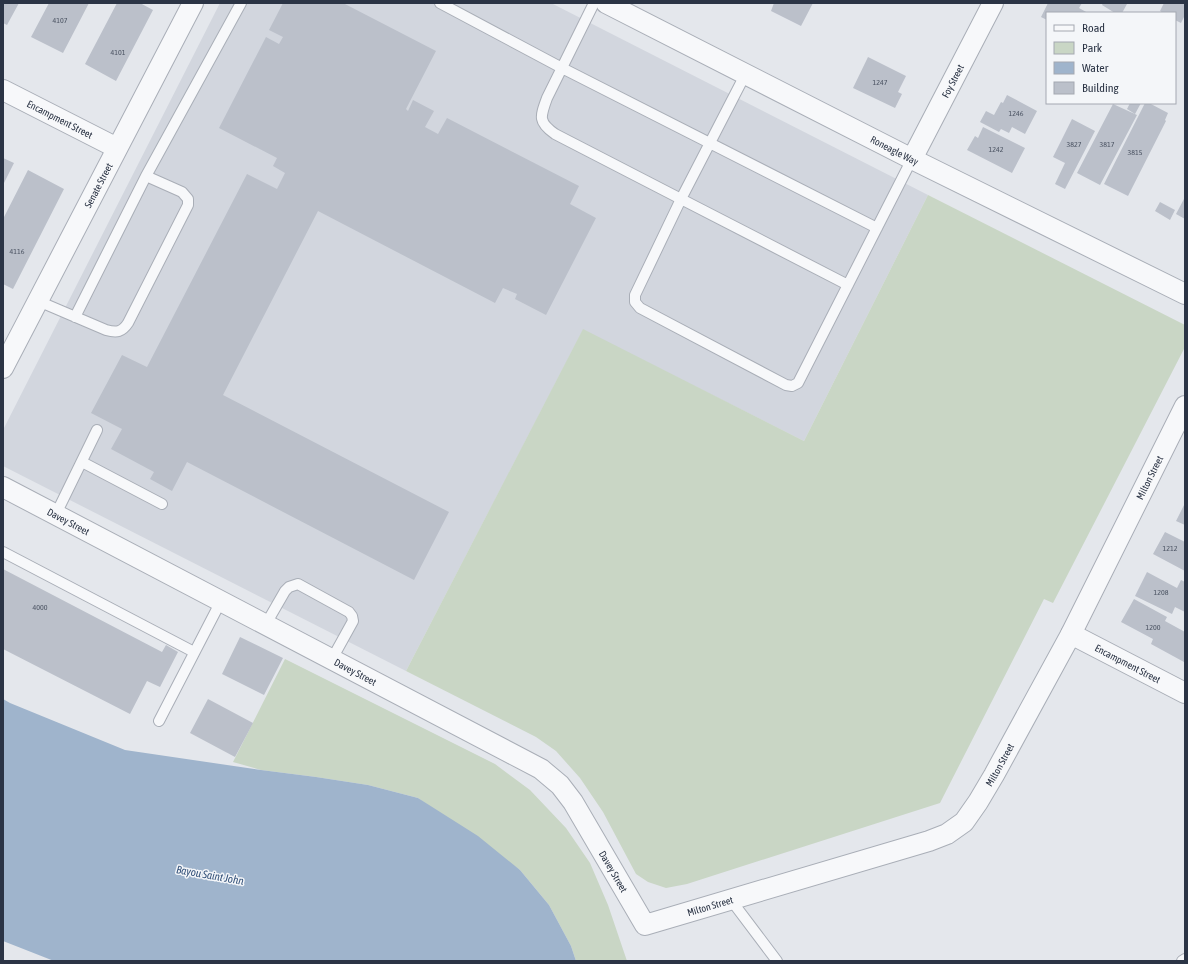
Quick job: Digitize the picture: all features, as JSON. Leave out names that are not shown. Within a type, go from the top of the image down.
[{"type":"street","name":"Senate Street","points":[[3,368],[193,3]]},
{"type":"street","name":"Roneagle Way","points":[[606,3],[746,73],[912,159],[1185,294]]},
{"type":"street","name":"Foy Street","points":[[912,159],[993,3]]},
{"type":"street","name":"Encampment Street","points":[[3,90],[117,148]]},
{"type":"street","name":"Milton Street","points":[[645,925],[929,841],[947,834],[964,822],[994,776],[1071,634],[1185,406]]},
{"type":"street","name":"Davey Street","points":[[3,487],[541,769],[560,785],[574,802],[645,925]]},
{"type":"street","name":"Encampment Street","points":[[1071,634],[1185,693]]},
{"type":"lane","points":[[75,317],[146,176],[241,3]]},
{"type":"lane","points":[[440,3],[562,68],[877,228]]},
{"type":"lane","points":[[594,3],[543,109],[542,120],[546,127],[556,134],[848,285]]},
{"type":"lane","points":[[746,73],[681,199],[635,295],[635,302],[640,308],[786,385],[792,386],[798,383],[912,159]]},
{"type":"lane","points":[[38,301],[114,332],[120,332],[125,328],[188,205],[186,195],[146,176]]},
{"type":"lane","points":[[56,514],[97,430]]},
{"type":"lane","points":[[82,462],[162,504]]},
{"type":"lane","points":[[3,552],[194,652]]},
{"type":"lane","points":[[266,624],[285,591],[289,587],[298,584],[349,612],[352,616],[353,621],[332,659]]},
{"type":"lane","points":[[159,721],[221,601]]},
{"type":"lane","points":[[731,900],[777,961]]},
{"type":"shaded area","points":[[220,3],[551,3],[928,195],[804,441],[583,330],[406,671],[3,466],[3,430]]},
{"type":"green space","points":[[928,195],[1185,325],[1185,347],[1053,603],[1044,599],[940,803],[687,884],[666,888],[648,882],[636,874],[603,812],[580,778],[556,751],[536,737],[406,671],[583,329],[804,441]]},
{"type":"green space","points":[[285,659],[495,764],[530,790],[566,828],[590,863],[608,905],[627,961],[576,961],[571,946],[549,905],[520,870],[418,798],[368,785],[261,770],[233,762]]},
{"type":"water","name":"Bayou Saint John","points":[[3,699],[125,750],[368,785],[418,798],[478,836],[520,870],[549,905],[571,946],[576,961],[54,961],[3,941]]},
{"type":"building","points":[[3,3],[19,3],[7,25],[3,23]]},
{"type":"building","points":[[49,3],[89,3],[63,53],[31,37]]},
{"type":"building","points":[[117,3],[140,3],[153,10],[116,81],[85,64]]},
{"type":"building","points":[[283,3],[343,3],[436,51],[406,109],[408,111],[413,100],[434,111],[425,127],[438,134],[447,118],[579,186],[570,204],[596,218],[546,315],[515,299],[517,294],[503,288],[495,303],[318,211],[223,395],[449,512],[414,580],[187,462],[172,491],[150,479],[154,472],[111,449],[122,429],[91,413],[122,355],[147,367],[247,174],[277,189],[285,173],[273,166],[277,158],[219,128],[266,37],[279,44],[283,37],[269,30]]},
{"type":"building","points":[[774,3],[813,3],[801,26],[771,11]]},
{"type":"building","points":[[1048,3],[1082,3],[1079,8],[1086,12],[1046,12],[1046,20],[1041,17]]},
{"type":"building","points":[[1103,3],[1127,4],[1123,12],[1113,12],[1102,5]]},
{"type":"building","points":[[1164,3],[1185,3],[1185,15],[1181,23],[1176,20],[1176,12],[1160,11]]},
{"type":"building","points":[[868,57],[906,76],[898,92],[902,94],[895,108],[853,88]]},
{"type":"building","points":[[1007,95],[1037,111],[1025,134],[1012,127],[1009,133],[1001,129],[999,132],[980,122],[986,111],[994,115],[1001,102],[1003,103]]},
{"type":"building","points":[[1113,104],[1137,115],[1100,185],[1077,173]]},
{"type":"building","points":[[1130,104],[1140,104],[1135,114],[1127,109]]},
{"type":"building","points":[[1144,104],[1151,104],[1168,113],[1165,120],[1166,121],[1128,196],[1104,184]]},
{"type":"building","points":[[1072,119],[1095,131],[1065,189],[1055,184],[1065,163],[1053,157]]},
{"type":"building","points":[[983,127],[1025,148],[1012,173],[967,150],[975,136],[978,138]]},
{"type":"building","points":[[3,158],[14,163],[3,185]]},
{"type":"building","points":[[28,170],[64,189],[13,289],[3,284],[3,219]]},
{"type":"building","points":[[1185,197],[1185,219],[1176,214]]},
{"type":"building","points":[[1160,202],[1175,210],[1170,220],[1155,211]]},
{"type":"building","points":[[1185,503],[1185,525],[1176,521]]},
{"type":"building","points":[[1165,532],[1185,542],[1185,571],[1153,554]]},
{"type":"building","points":[[3,569],[162,652],[166,645],[178,652],[160,687],[147,681],[130,714],[3,649]]},
{"type":"building","points":[[1147,572],[1177,588],[1181,580],[1185,582],[1185,612],[1175,607],[1172,614],[1135,596]]},
{"type":"building","points":[[1134,599],[1167,617],[1165,621],[1185,632],[1184,662],[1151,644],[1153,639],[1121,622]]},
{"type":"building","points":[[240,637],[283,658],[264,695],[222,674]]},
{"type":"building","points":[[208,699],[253,723],[235,757],[190,733]]}]
